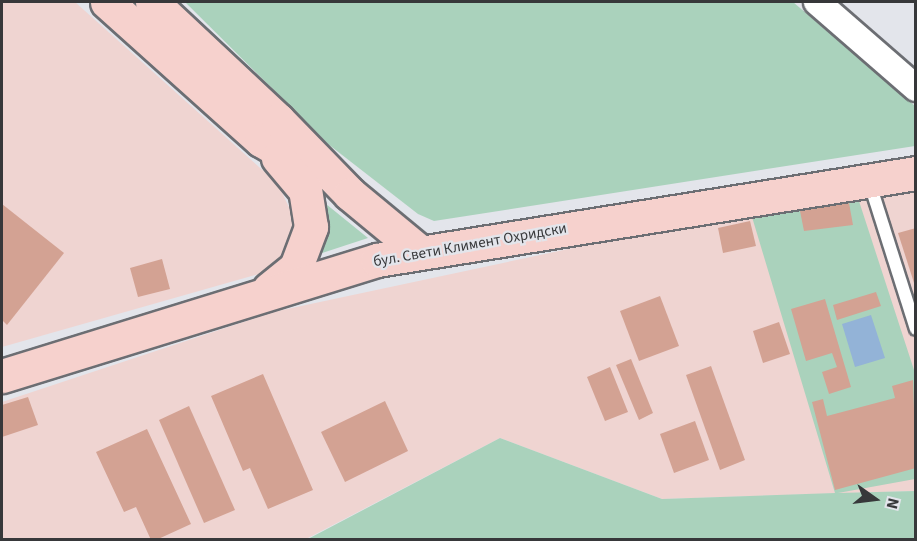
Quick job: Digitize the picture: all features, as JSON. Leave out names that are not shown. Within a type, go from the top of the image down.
[{"type":"main road","points":[[107,2],[261,140],[305,189],[311,227],[304,252],[291,272],[248,300]]},
{"type":"main road","points":[[152,2],[278,120],[350,194],[419,251]]},
{"type":"main road","points":[[261,140],[350,194]]},
{"type":"main road","name":"бул. Свети Климент Охридски","points":[[2,376],[376,260],[419,251],[868,178],[915,173]]},
{"type":"street","points":[[817,2],[915,88]]},
{"type":"lane","points":[[868,178],[915,329]]},
{"type":"shaded area","points":[[2,2],[75,2],[278,184],[294,218],[287,253],[259,274],[2,347]]},
{"type":"shaded area","points":[[915,175],[915,491],[662,499],[500,438],[306,539],[2,539],[2,402],[273,312]]},
{"type":"green space","points":[[185,2],[793,2],[915,106],[915,146],[434,221],[418,214],[328,144]]},
{"type":"green space","points":[[858,198],[915,373],[915,479],[838,493],[915,491],[915,539],[306,540],[500,438],[662,499],[835,493],[752,217]]},
{"type":"green space","points":[[324,203],[326,204],[368,238],[316,255]]},
{"type":"water","points":[[871,315],[885,358],[855,367],[842,324]]},
{"type":"building","points":[[849,203],[853,225],[804,231],[800,211]]},
{"type":"building","points":[[2,204],[64,253],[7,325],[2,320]]},
{"type":"building","points":[[750,221],[756,246],[723,253],[718,228]]},
{"type":"building","points":[[916,228],[916,286],[915,286],[898,233]]},
{"type":"building","points":[[162,259],[170,289],[138,297],[130,268]]},
{"type":"building","points":[[876,292],[881,306],[837,320],[833,305]]},
{"type":"building","points":[[660,296],[679,346],[639,361],[620,311]]},
{"type":"building","points":[[825,299],[851,387],[829,394],[822,372],[837,367],[832,353],[806,361],[791,309]]},
{"type":"building","points":[[779,322],[790,354],[763,363],[753,331]]},
{"type":"building","points":[[631,359],[653,413],[639,420],[616,365]]},
{"type":"building","points":[[711,366],[745,460],[720,470],[686,375]]},
{"type":"building","points":[[610,367],[628,412],[605,421],[587,377]]},
{"type":"building","points":[[263,374],[313,490],[268,509],[250,468],[243,471],[211,396]]},
{"type":"building","points":[[913,380],[916,468],[835,490],[812,402],[823,399],[827,416],[895,398],[892,386]]},
{"type":"building","points":[[28,397],[38,425],[2,437],[2,405]]},
{"type":"building","points":[[385,401],[408,451],[345,482],[321,432]]},
{"type":"building","points":[[189,406],[235,510],[204,523],[159,420]]},
{"type":"building","points":[[695,421],[709,460],[674,473],[660,434]]},
{"type":"building","points":[[147,429],[191,524],[156,540],[151,540],[136,507],[124,512],[96,452]]}]
